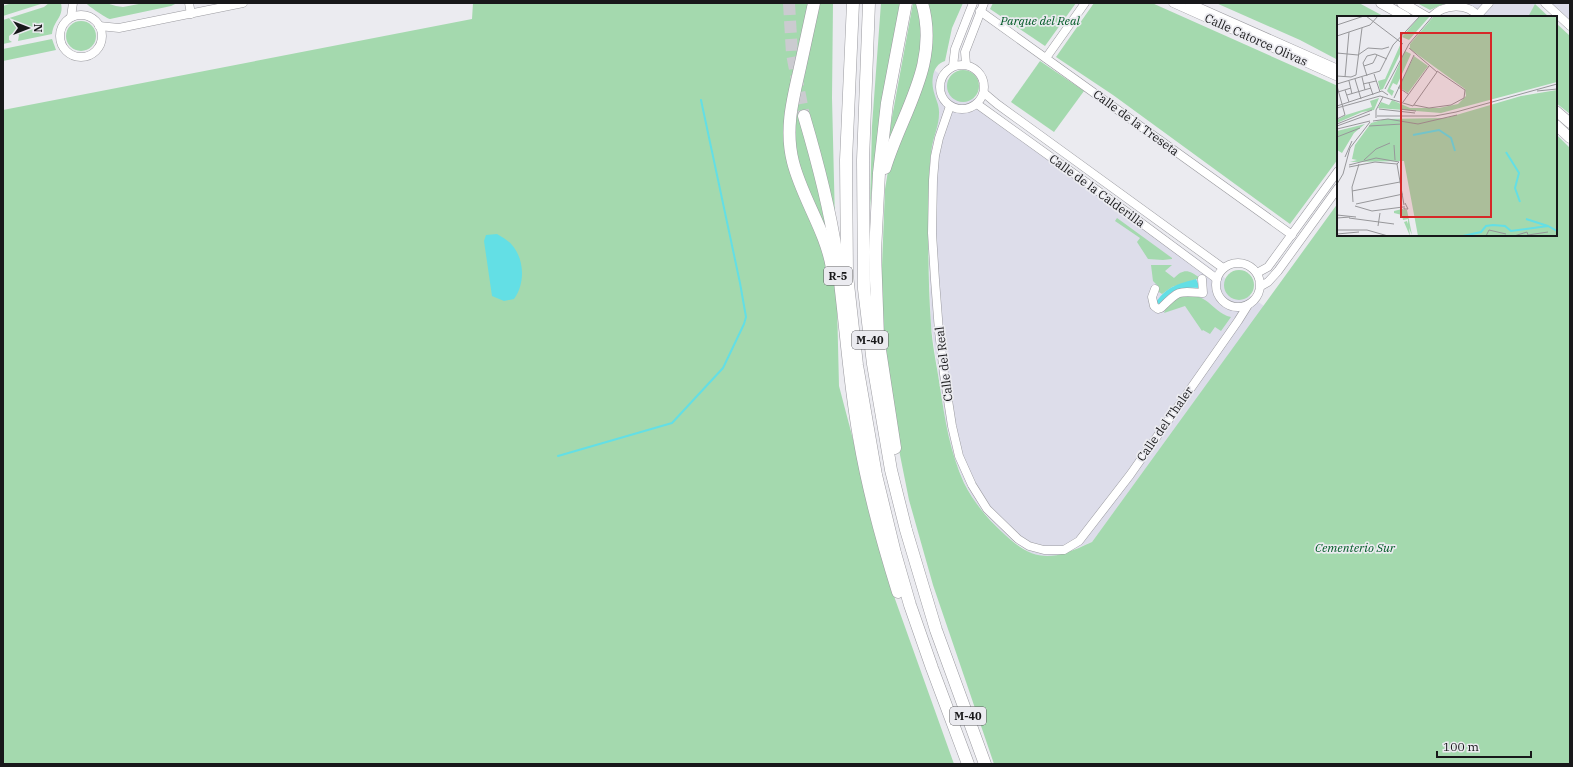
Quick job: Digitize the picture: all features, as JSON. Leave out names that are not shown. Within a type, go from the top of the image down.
[{"type":"highway","name":"M-40","points":[[814,3],[791,105],[789,124],[790,145],[793,162],[799,182],[821,232],[831,264],[848,389],[871,499],[910,628],[932,668]]},
{"type":"highway","name":"M-40","points":[[853,3],[846,160],[847,268],[857,365],[876,475],[895,553],[910,605],[968,764]]},
{"type":"highway","name":"M-40","points":[[869,3],[863,183],[864,289],[873,364],[891,470],[906,530],[936,630],[986,764]]},
{"type":"highway","points":[[876,274],[876,209],[881,151],[887,103],[906,3]]},
{"type":"highway","points":[[876,274],[880,203],[885,168],[894,139],[922,73],[927,40],[926,21],[922,3]]},
{"type":"highway","name":"R-5","points":[[804,116],[816,156],[836,252],[848,367],[859,438]]},
{"type":"highway","name":"M-40","points":[[876,274],[878,337],[897,457],[920,555],[942,628],[951,668]]},
{"type":"main road","points":[[1381,3],[1404,16]]},
{"type":"main road","points":[[1402,3],[1424,16]]},
{"type":"main road","points":[[1557,112],[1570,123]]},
{"type":"main road","points":[[1557,126],[1570,138]]},
{"type":"street","points":[[74,3],[81,14]]},
{"type":"street","points":[[71,17],[74,3]]},
{"type":"street","points":[[189,3],[191,14]]},
{"type":"street","points":[[99,26],[115,28],[243,3]]},
{"type":"street","points":[[954,66],[955,49],[973,3]]},
{"type":"street","points":[[966,64],[965,52],[984,3]]},
{"type":"street","points":[[1046,58],[1085,3]]},
{"type":"street","name":"Calle Catorce Olivas","points":[[1173,3],[1337,77]]},
{"type":"street","name":"Calle Catorce Olivas","points":[[1190,3],[1337,69]]},
{"type":"street","points":[[1432,16],[1450,6],[1470,10],[1478,16],[1488,3]]},
{"type":"street","points":[[1545,3],[1570,26]]},
{"type":"street","name":"Calle de la Treseta","points":[[980,11],[1292,235]]},
{"type":"street","points":[[102,38],[99,26],[92,18],[81,14],[71,17],[64,23],[59,36],[60,42],[68,53],[73,56],[86,57],[97,50],[102,38],[115,28]]},
{"type":"street","points":[[966,64],[975,68],[982,75],[985,84],[984,93],[977,104],[968,108],[959,109],[950,106],[943,99],[940,90],[941,80],[946,72],[954,66],[966,64]]},
{"type":"street","name":"Calle de la Calderilla","points":[[984,93],[1223,268]]},
{"type":"street","name":"Calle de la Calderilla","points":[[977,104],[1217,279]]},
{"type":"street","name":"Calle del Real","points":[[950,106],[939,138],[935,156],[932,232],[944,374],[952,426],[959,456],[972,485],[987,509],[1018,539],[1029,546],[1044,550],[1064,550],[1079,542]]},
{"type":"street","points":[[1257,273],[1268,267],[1337,172]]},
{"type":"street","points":[[1261,286],[1268,282],[1278,271],[1337,189]]},
{"type":"street","points":[[1232,263],[1243,263],[1253,268],[1257,273],[1261,286],[1257,297],[1248,305],[1238,307],[1228,304],[1221,298],[1217,289],[1217,279],[1223,268],[1232,263]]},
{"type":"street","points":[[1155,289],[1152,297],[1154,306],[1158,309],[1161,308],[1174,294],[1182,291],[1203,293],[1202,279]]},
{"type":"street","name":"Calle del Thaler","points":[[1079,542],[1130,475],[1248,305]]},
{"type":"shaded area","points":[[1455,3],[1536,3],[1530,16],[1483,16],[1472,7]]},
{"type":"shaded area","points":[[1544,3],[1570,3],[1570,31],[1557,16]]},
{"type":"shaded area","points":[[934,70],[1264,306],[1092,542],[1055,557],[1038,556],[1032,554],[1006,536],[993,523],[975,502],[965,484],[953,455],[945,418],[931,325],[928,236],[929,174],[934,98],[932,78]]},
{"type":"green space","points":[[12,3],[44,3],[3,16],[3,6]]},
{"type":"green space","points":[[49,3],[61,3],[62,8],[52,34],[18,41],[19,35],[14,32],[9,36],[9,40],[12,42],[3,44],[3,20],[44,7]]},
{"type":"green space","points":[[86,3],[106,3],[123,7],[144,3],[177,3],[171,6],[110,19],[97,12]]},
{"type":"green space","points":[[473,3],[833,3],[832,98],[839,386],[895,599],[954,764],[3,764],[3,110],[472,19]]},
{"type":"green space","points":[[881,3],[902,3],[874,169],[870,208],[872,126]]},
{"type":"green space","name":"Cementerio Sur","points":[[913,3],[963,3],[952,28],[945,61],[940,63],[934,71],[932,82],[939,109],[938,122],[932,146],[929,173],[928,262],[933,348],[949,436],[955,460],[968,490],[990,520],[1013,542],[1034,554],[1054,556],[1092,542],[1337,204],[1337,236],[1557,236],[1557,135],[1570,148],[1570,764],[994,764],[933,585],[909,500],[900,455],[882,336],[882,266],[885,189],[888,171],[920,70],[886,150]]},
{"type":"green space","name":"Parque del Real","points":[[993,3],[1076,3],[1045,46],[990,9]]},
{"type":"green space","points":[[1094,3],[1152,3],[1337,86],[1337,160],[1290,224],[1113,95],[1056,57]]},
{"type":"green space","points":[[1216,3],[1359,3],[1383,16],[1337,16],[1337,59],[1300,40]]},
{"type":"green space","points":[[1417,3],[1446,3],[1430,10]]},
{"type":"green space","points":[[1535,4],[1548,16],[1529,16]]},
{"type":"green space","points":[[81,21],[92,25],[96,36],[92,47],[81,51],[70,47],[66,36],[70,25]]},
{"type":"green space","points":[[1557,24],[1570,36],[1570,114],[1557,104]]},
{"type":"green space","points":[[52,39],[56,50],[3,61],[3,49]]},
{"type":"green space","points":[[1040,61],[1084,91],[1054,132],[1011,102]]},
{"type":"green space","points":[[963,70],[974,75],[979,86],[974,97],[963,102],[952,97],[947,86],[952,75]]},
{"type":"green space","points":[[1117,218],[1172,259],[1148,259],[1137,242],[1140,238],[1115,221]]},
{"type":"green space","points":[[1151,265],[1172,265],[1165,271],[1174,278],[1184,271],[1187,271],[1200,278],[1172,287],[1162,294],[1159,292],[1159,287],[1153,281]]},
{"type":"green space","points":[[1239,270],[1250,274],[1254,285],[1250,296],[1239,300],[1228,296],[1224,285],[1228,274]]},
{"type":"green space","points":[[1180,294],[1202,298],[1220,312],[1231,317],[1221,331],[1215,327],[1210,334],[1203,330],[1202,331],[1185,306],[1164,313],[1166,308]]},
{"type":"water","points":[[497,234],[512,245],[516,251],[522,272],[522,279],[518,293],[514,299],[504,301],[492,296],[484,241],[486,235]]},
{"type":"water","points":[[1196,279],[1200,288],[1182,288],[1168,295],[1160,305],[1156,302],[1165,292],[1174,286]]},
{"type":"waterway","points":[[558,456],[672,423],[723,368],[744,324],[746,317],[740,283],[701,100]]},
{"type":"tunnel","points":[[789,3],[792,54],[804,116]]}]
